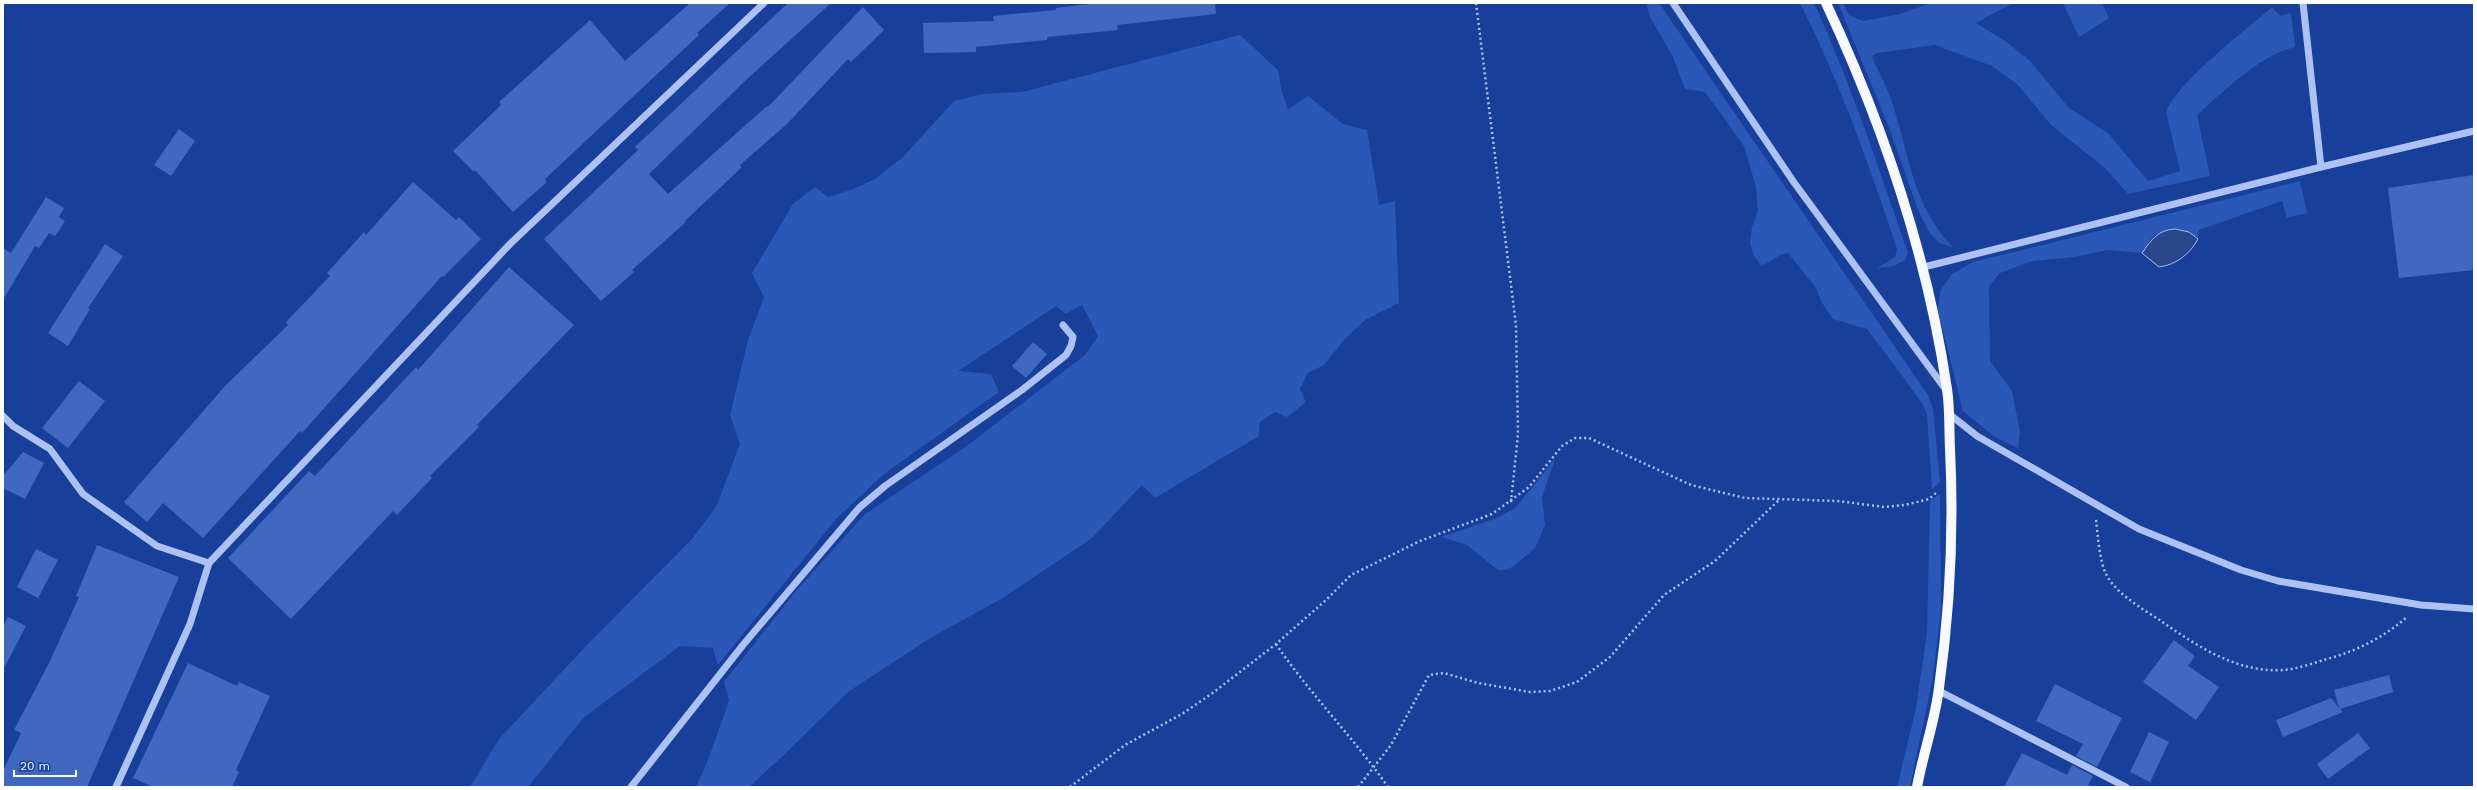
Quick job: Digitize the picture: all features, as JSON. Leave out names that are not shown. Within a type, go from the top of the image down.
[{"type":"main road","points":[[1826,3],[1856,68],[1910,216],[1924,267],[1947,390],[1951,480],[1950,598],[1939,691],[1917,787]]},
{"type":"street","points":[[116,787],[190,624],[208,563],[510,244],[764,3]]},
{"type":"street","points":[[1673,3],[1793,181],[1947,390]]},
{"type":"street","points":[[2302,3],[2321,167]]},
{"type":"street","points":[[1924,267],[2321,167],[2474,131]]},
{"type":"street","points":[[631,787],[743,645],[841,527],[886,486],[1022,390],[1066,355],[1071,346],[1073,337],[1063,324]]},
{"type":"street","points":[[1948,413],[1977,436],[2139,529],[2241,570],[2278,581],[2421,605],[2474,609]]},
{"type":"street","points":[[3,416],[13,426],[50,449],[83,494],[157,546],[208,563]]},
{"type":"street","points":[[1939,691],[2126,787]]},
{"type":"path","points":[[1476,3],[1512,285],[1516,333],[1518,434],[1511,502]]},
{"type":"path","points":[[1070,787],[1125,745],[1182,714],[1276,644],[1325,602],[1351,575],[1420,541],[1492,514],[1511,502],[1532,483],[1562,446],[1575,438],[1589,438],[1691,485],[1745,498],[1838,501],[1884,507],[1905,505],[1929,499],[1951,480]]},
{"type":"path","points":[[1358,787],[1375,768],[1400,730],[1429,675],[1444,673],[1478,683],[1530,692],[1557,690],[1577,682],[1610,657],[1664,595],[1715,561],[1779,500]]},
{"type":"path","points":[[2094,504],[2106,574],[2122,593],[2198,646],[2233,662],[2257,669],[2283,670],[2341,655],[2381,637],[2421,605]]},
{"type":"path","points":[[1276,644],[1297,675],[1334,716],[1388,787]]},
{"type":"shaded area","points":[[1646,3],[1659,3],[1928,395],[1933,409],[1940,482],[1932,489],[1927,415],[1923,405],[1867,329],[1833,319],[1822,303],[1816,288],[1788,253],[1780,255],[1761,265],[1754,256],[1750,243],[1752,227],[1758,210],[1756,187],[1744,146],[1705,92],[1685,89],[1672,55],[1651,19]]},
{"type":"shaded area","points":[[1800,3],[1814,3],[1840,64],[1875,158],[1908,253],[1905,260],[1894,266],[1877,268],[1895,257],[1897,249],[1865,155],[1841,93],[1815,33]]},
{"type":"shaded area","points":[[1838,3],[1843,3],[1849,15],[1863,21],[1900,14],[1928,4],[2013,3],[1976,23],[2008,43],[2030,61],[2069,108],[2108,133],[2148,181],[2180,171],[2166,112],[2184,86],[2213,57],[2272,7],[2280,16],[2291,13],[2295,47],[2282,51],[2269,58],[2243,75],[2197,115],[2210,176],[2128,194],[2105,168],[2051,125],[2018,85],[1992,66],[1935,45],[1877,53],[1872,57],[1891,99],[1913,178],[1920,196],[1939,231],[1953,247],[1939,243],[1929,232],[1918,210],[1888,125]]},
{"type":"shaded area","points":[[2063,3],[2102,3],[2109,18],[2079,37]]},
{"type":"shaded area","points":[[1240,35],[1278,70],[1282,93],[1288,109],[1308,96],[1343,124],[1367,130],[1379,205],[1395,201],[1399,303],[1365,320],[1344,340],[1324,365],[1308,373],[1300,389],[1306,402],[1287,417],[1275,412],[1260,422],[1259,436],[1155,498],[1142,485],[1092,538],[1001,599],[927,640],[848,692],[749,787],[696,787],[708,760],[729,701],[724,682],[797,590],[864,515],[968,445],[1085,355],[1098,336],[1082,305],[1066,314],[1056,306],[958,371],[991,374],[999,392],[884,474],[836,519],[718,665],[713,648],[680,646],[583,718],[528,787],[470,787],[499,739],[587,645],[691,540],[716,507],[740,444],[730,415],[748,340],[764,297],[752,273],[793,204],[815,187],[828,197],[851,190],[875,179],[903,157],[954,101],[983,94],[1022,92]]},
{"type":"shaded area","points":[[2300,181],[2307,213],[2287,218],[2282,201],[2199,230],[2198,239],[2189,232],[2154,235],[2142,253],[2108,250],[2075,257],[2032,261],[2000,273],[1989,286],[1990,361],[2012,391],[2020,432],[2018,448],[1995,437],[1963,411],[1938,310],[1940,291],[1952,274],[1973,262]]},
{"type":"shaded area","points":[[2175,229],[2189,232],[2198,239],[2187,254],[2182,258],[2171,264],[2159,267],[2142,253],[2149,243],[2160,233]]},
{"type":"shaded area","points":[[1555,459],[1542,497],[1545,525],[1535,548],[1514,566],[1506,570],[1498,570],[1467,545],[1441,537],[1497,518],[1515,508]]},
{"type":"shaded area","points":[[1940,494],[1941,607],[1933,677],[1910,787],[1897,787],[1916,708],[1927,632],[1930,501]]},
{"type":"building","points":[[690,3],[730,3],[697,33],[699,35],[545,179],[547,182],[513,212],[475,170],[474,172],[453,151],[501,105],[499,102],[590,20],[625,61]]},
{"type":"building","points":[[788,3],[831,3],[746,80],[649,174],[668,194],[767,106],[768,107],[863,7],[884,30],[851,62],[848,59],[787,124],[740,165],[742,167],[685,221],[686,222],[632,270],[634,272],[601,301],[544,239],[638,150],[635,147]]},
{"type":"building","points":[[1097,3],[1215,3],[1216,14],[1117,25],[1118,30],[1047,37],[1047,40],[976,47],[976,52],[924,53],[923,23],[994,21],[993,16],[1056,10],[1056,8]]},
{"type":"building","points":[[179,129],[195,141],[171,176],[154,165]]},
{"type":"building","points":[[2474,175],[2474,270],[2399,278],[2388,188]]},
{"type":"building","points":[[413,182],[456,220],[459,217],[481,239],[443,277],[442,276],[302,433],[300,431],[203,538],[163,503],[147,522],[124,502],[225,386],[288,325],[286,322],[330,276],[327,273],[364,232],[366,235]]},
{"type":"building","points":[[46,197],[64,208],[59,217],[65,221],[55,236],[49,233],[39,248],[35,246],[3,300],[3,248],[11,253]]},
{"type":"building","points":[[105,244],[123,256],[88,308],[90,309],[68,346],[48,333]]},
{"type":"building","points":[[509,267],[574,325],[477,425],[479,427],[430,476],[432,478],[397,515],[393,511],[291,619],[228,558],[309,471],[315,476],[416,367],[418,370]]},
{"type":"building","points":[[1033,342],[1047,354],[1026,378],[1012,366]]},
{"type":"building","points":[[79,381],[105,401],[68,448],[42,428]]},
{"type":"building","points":[[23,452],[44,463],[25,499],[3,488],[3,476]]},
{"type":"building","points":[[97,545],[179,577],[87,787],[3,787],[3,771],[21,733],[14,730],[50,661],[79,597],[76,596]]},
{"type":"building","points":[[36,549],[58,560],[38,598],[17,587]]},
{"type":"building","points":[[8,617],[26,626],[3,670],[3,627]]},
{"type":"building","points":[[2174,640],[2195,656],[2188,666],[2219,687],[2196,720],[2143,682]]},
{"type":"building","points":[[188,663],[237,686],[239,682],[270,696],[236,770],[239,772],[232,787],[153,787],[133,778]]},
{"type":"building","points":[[2389,675],[2393,692],[2340,709],[2343,712],[2283,737],[2276,720],[2331,698],[2339,708],[2334,690]]},
{"type":"building","points":[[2055,684],[2122,718],[2097,767],[2076,756],[2083,744],[2036,721]]},
{"type":"building","points":[[2149,732],[2169,742],[2150,782],[2130,772]]},
{"type":"building","points":[[2358,733],[2370,748],[2328,779],[2317,764]]},
{"type":"building","points":[[2022,753],[2067,775],[2072,765],[2093,776],[2088,785],[2092,787],[2004,787]]}]
